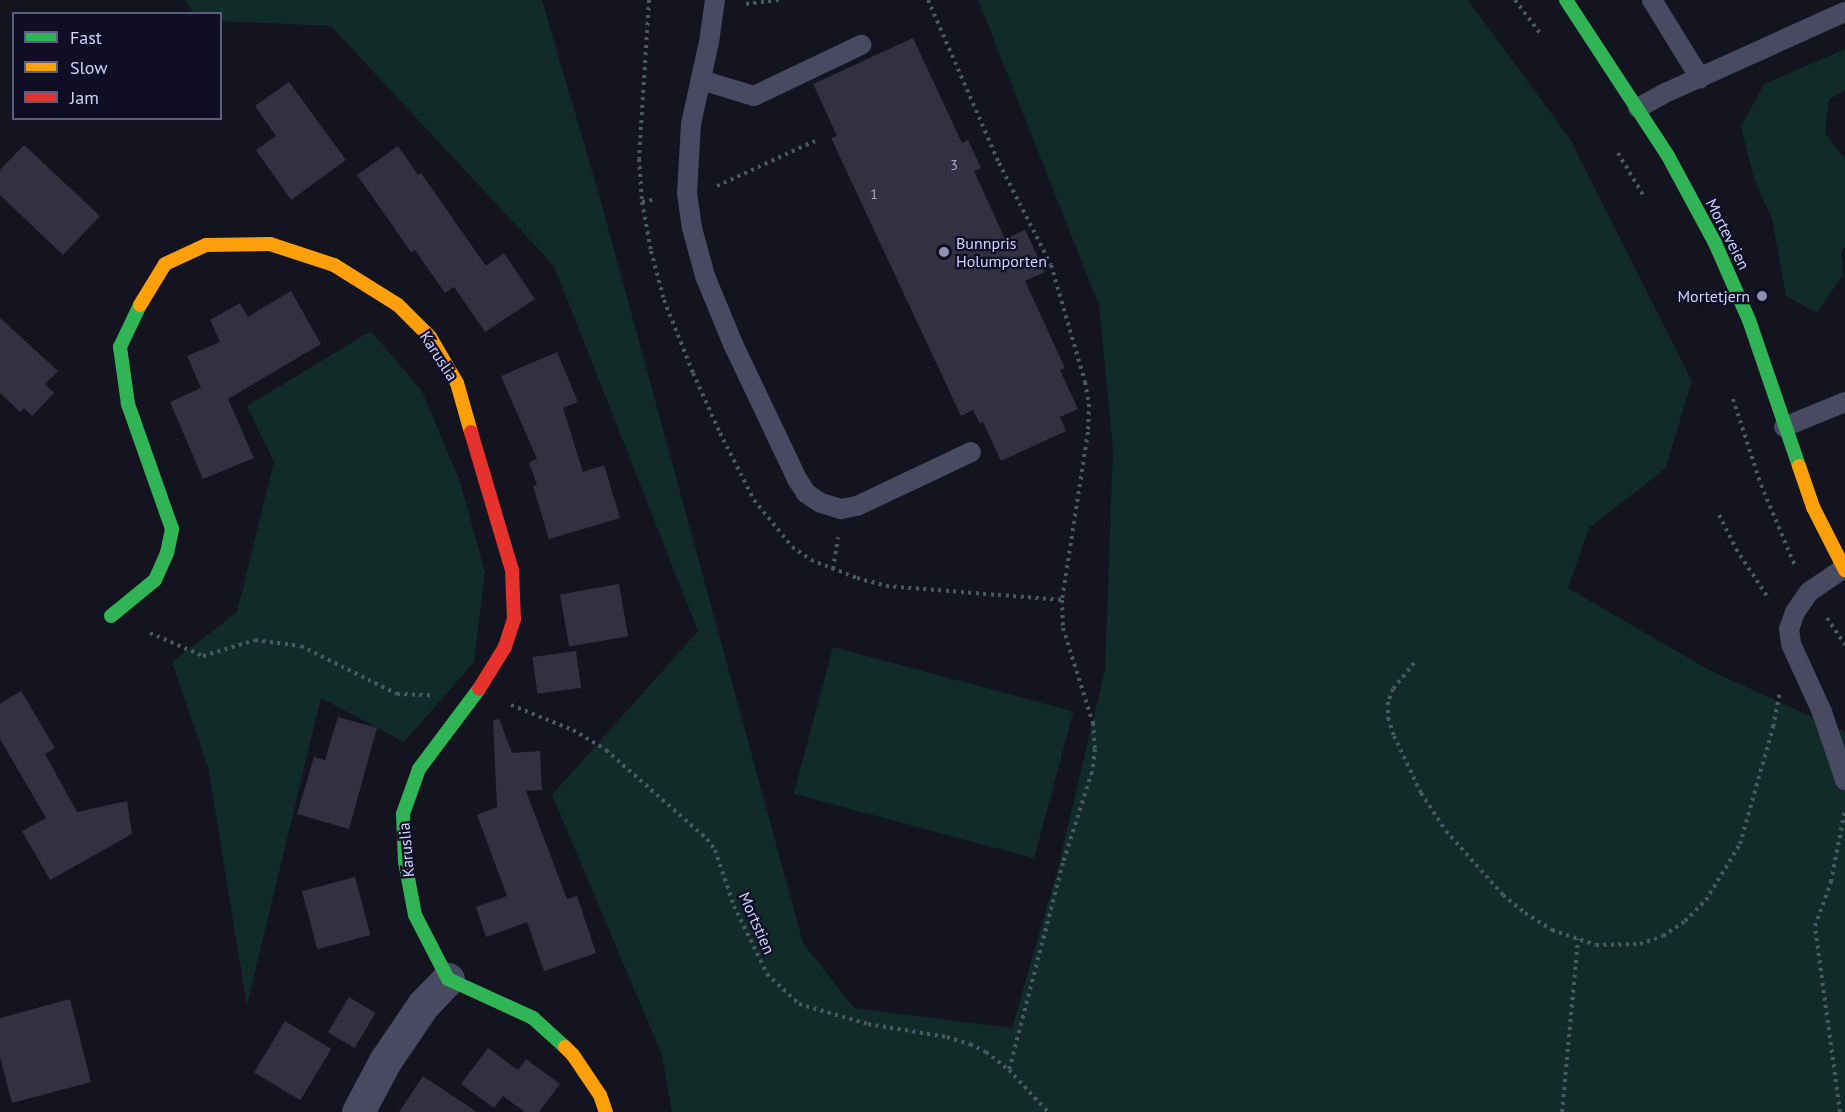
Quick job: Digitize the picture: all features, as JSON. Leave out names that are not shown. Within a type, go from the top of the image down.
[{"type":"street","name":"Morteveien","points":[[1566,0],[1638,108],[1698,209],[1734,282],[1813,507],[1844,569]]},
{"type":"street","name":"Karuslia","points":[[111,616],[155,580],[167,553],[172,529],[128,404],[120,347],[144,295],[165,264],[206,245],[270,244],[334,265],[398,305],[430,337],[458,383],[512,570],[514,619],[505,647],[475,696],[419,769],[403,814],[405,862],[415,915],[448,979]]},
{"type":"street","points":[[358,1112],[385,1061],[423,1005],[448,979],[533,1018],[573,1055],[600,1095],[606,1112]]},
{"type":"lane","points":[[715,0],[702,80],[691,124],[687,193],[692,228],[705,276],[733,344],[806,493],[821,503],[841,509],[857,506],[971,452]]},
{"type":"lane","points":[[1652,0],[1700,78]]},
{"type":"lane","points":[[1638,108],[1845,12]]},
{"type":"lane","points":[[702,80],[754,96],[861,45]]},
{"type":"lane","points":[[1784,427],[1845,402]]},
{"type":"lane","points":[[1844,569],[1809,592],[1795,612],[1790,637],[1822,712],[1845,780]]},
{"type":"path","points":[[928,0],[999,163],[1051,265],[1085,382],[1089,404],[1088,432],[1062,600],[1064,628],[1093,723],[1095,749],[1092,772],[1063,863],[1009,1070]]},
{"type":"path","points":[[1515,0],[1542,37]]},
{"type":"path","points":[[687,193],[727,183],[815,141]]},
{"type":"path","points":[[1614,146],[1649,205]]},
{"type":"path","points":[[1732,394],[1779,533],[1809,592],[1845,645]]},
{"type":"path","points":[[1414,663],[1393,689],[1388,702],[1388,718],[1394,736],[1421,793],[1446,831],[1503,895],[1525,913],[1552,930],[1596,945],[1640,944],[1670,931],[1686,921],[1706,900],[1740,844],[1773,728],[1790,637],[1736,549],[1719,515]]},
{"type":"path","name":"Mortstien","points":[[111,616],[203,656],[255,640],[301,646],[397,694],[475,696],[505,702],[573,730],[606,750],[699,832],[715,850],[734,906],[767,974],[799,1004],[868,1024],[947,1037],[986,1052],[1009,1070],[1048,1112]]},
{"type":"path","points":[[1840,1112],[1815,926],[1832,882],[1845,808]]},
{"type":"path","points":[[1562,1112],[1578,939]]},
{"type":"green space","points":[[185,0],[542,0],[600,198],[803,943],[854,1008],[1012,1028],[1057,872],[1105,670],[1113,449],[1099,305],[978,0],[1468,0],[1570,139],[1692,381],[1665,469],[1589,528],[1568,588],[1709,670],[1845,732],[1845,1112],[672,1112],[662,1055],[552,795],[698,631],[554,266],[331,26],[222,21],[222,12],[193,12]]},
{"type":"green space","points":[[1845,49],[1845,90],[1829,99],[1825,133],[1845,159],[1845,247],[1841,251],[1843,275],[1817,313],[1786,296],[1772,219],[1754,178],[1741,127],[1764,84]]},
{"type":"green space","points":[[371,331],[422,391],[460,482],[485,572],[474,662],[404,742],[321,698],[247,1005],[208,767],[172,662],[237,612],[274,462],[247,406]]},
{"type":"green space","points":[[833,647],[1074,711],[1034,858],[794,794]]},
{"type":"building","points":[[913,38],[962,143],[968,140],[981,168],[974,171],[1005,239],[1025,230],[1045,272],[1025,281],[1065,368],[1060,370],[1078,409],[1060,417],[1066,431],[1001,461],[983,422],[980,424],[973,410],[961,416],[831,138],[837,136],[813,84]]},
{"type":"building","points":[[289,82],[346,160],[291,200],[256,150],[276,136],[255,106]]},
{"type":"building","points":[[24,145],[100,216],[63,255],[0,195],[0,170]]},
{"type":"building","points":[[398,146],[418,175],[421,173],[486,266],[504,253],[535,299],[485,332],[454,287],[445,293],[415,250],[411,252],[357,175]]},
{"type":"building","points":[[291,291],[321,344],[228,399],[254,458],[203,479],[170,402],[201,388],[187,356],[220,342],[210,320],[240,303],[248,317]]},
{"type":"building","points":[[0,318],[58,371],[45,384],[54,393],[32,416],[24,408],[20,412],[0,393]]},
{"type":"building","points":[[557,352],[578,402],[563,408],[583,472],[604,465],[620,518],[549,539],[533,486],[537,485],[529,462],[537,459],[501,376]]},
{"type":"building","points":[[619,584],[628,636],[569,647],[560,594]]},
{"type":"building","points":[[576,651],[581,688],[538,694],[532,657]]},
{"type":"building","points":[[21,691],[55,748],[45,754],[77,812],[127,801],[132,834],[50,880],[22,831],[46,818],[0,739],[0,704]]},
{"type":"building","points":[[338,717],[377,728],[349,829],[297,814],[314,757],[325,760]]},
{"type":"building","points":[[499,719],[512,753],[540,751],[542,790],[526,791],[567,899],[577,896],[596,953],[544,971],[527,922],[486,937],[476,907],[507,896],[477,815],[497,807],[493,720]]},
{"type":"building","points":[[355,877],[371,935],[317,949],[302,891]]},
{"type":"building","points":[[349,997],[376,1013],[354,1048],[328,1032]]},
{"type":"building","points":[[70,999],[91,1082],[12,1103],[0,1057],[0,1018]]},
{"type":"building","points":[[285,1021],[331,1049],[300,1100],[254,1072]]},
{"type":"building","points":[[488,1048],[518,1070],[526,1059],[560,1084],[539,1112],[525,1112],[503,1096],[494,1108],[461,1084]]},
{"type":"building","points":[[423,1076],[477,1112],[399,1112]]},
{"type":"traffic: fast","points":[[1566,0],[1668,156],[1715,243],[1749,320],[1799,466]]},
{"type":"traffic: fast","points":[[111,616],[155,580],[167,553],[172,529],[128,404],[120,347],[140,305]]},
{"type":"traffic: fast","points":[[479,689],[419,769],[403,814],[405,862],[415,915],[448,979],[533,1018],[565,1047]]},
{"type":"traffic: slow","points":[[140,305],[165,264],[206,245],[270,244],[334,265],[398,305],[430,337],[457,383],[471,432]]},
{"type":"traffic: slow","points":[[1799,466],[1813,507],[1845,570]]},
{"type":"traffic: slow","points":[[565,1047],[600,1095],[606,1112]]},
{"type":"traffic: jam","points":[[471,432],[512,570],[514,619],[505,647],[479,689]]},
{"type":"place","name":"Bunnpris Holumporten","points":[[944,252]]},
{"type":"place","name":"Mortetjern","points":[[1762,296]]}]
